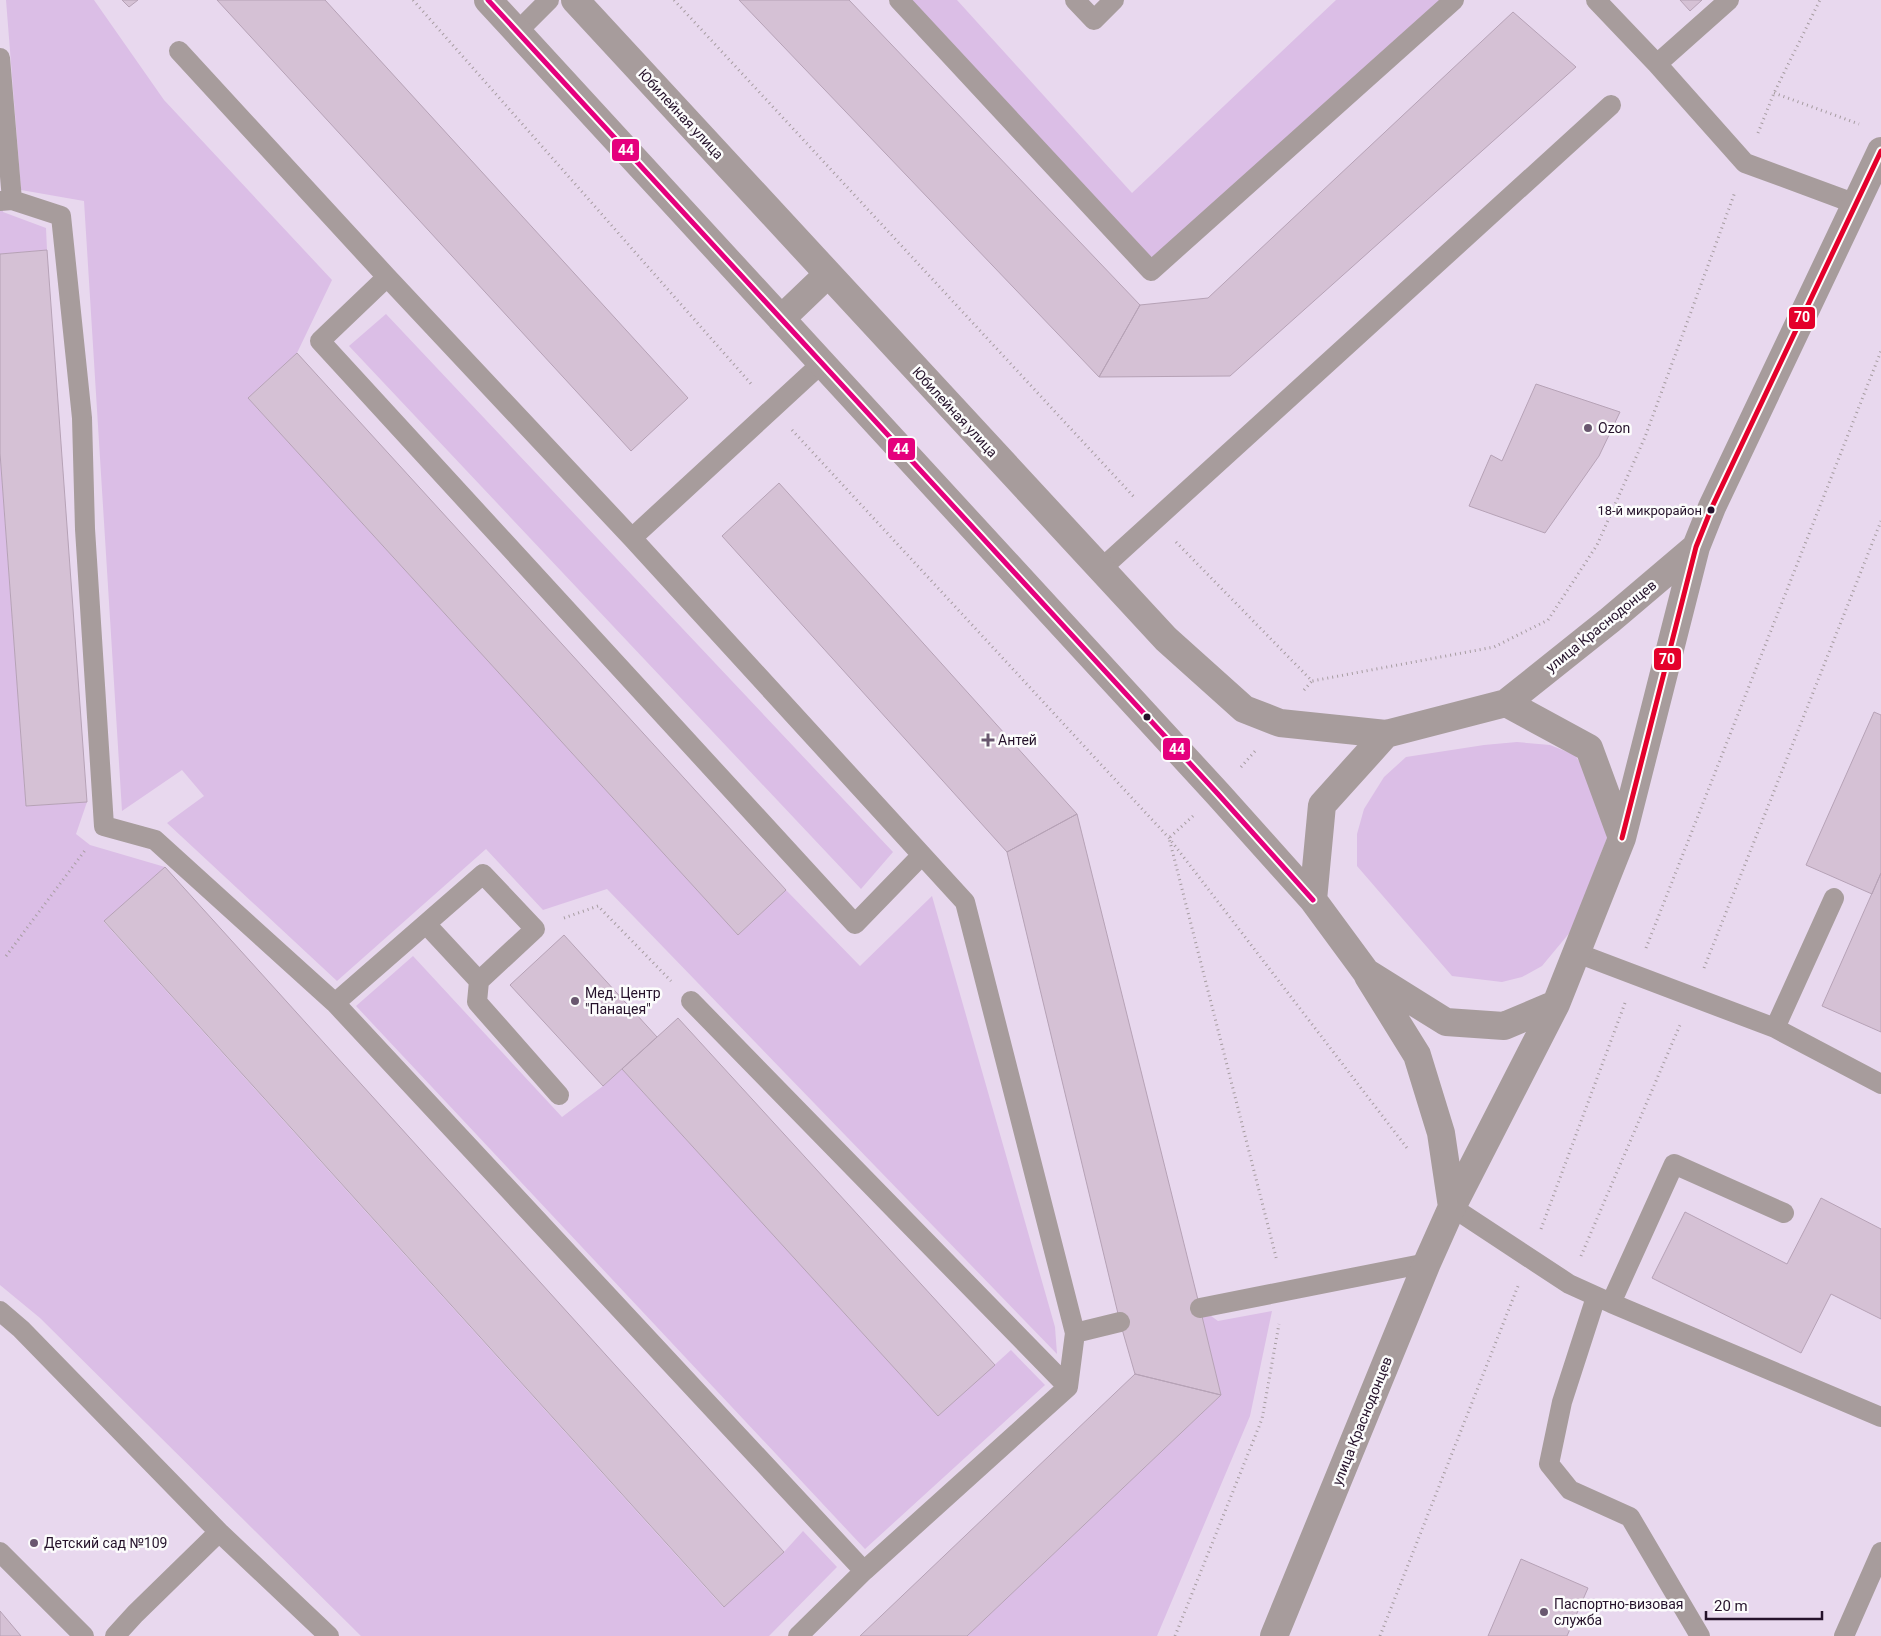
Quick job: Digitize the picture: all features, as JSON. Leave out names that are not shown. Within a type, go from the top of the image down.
[{"type":"main road","points":[[488,0],[1218,794],[1313,900],[1366,972],[1417,1055],[1442,1133],[1452,1206]]},
{"type":"main road","name":"Юбилейная улица","points":[[575,0],[1166,639],[1244,709],[1280,723],[1386,734]]},
{"type":"main road","name":"улица Краснодонцев","points":[[1274,1636],[1426,1263],[1452,1206],[1556,1004],[1622,838],[1696,546],[1716,498],[1856,204],[1878,166]]},
{"type":"main road","points":[[781,319],[828,274]]},
{"type":"main road","name":"улица Краснодонцев","points":[[1506,703],[1610,620],[1696,546]]},
{"type":"main road","points":[[1313,900],[1322,805],[1386,734],[1506,703],[1589,748],[1622,838]]},
{"type":"main road","points":[[1366,972],[1446,1022],[1504,1026],[1556,1004]]},
{"type":"lane","points":[[517,32],[550,0]]},
{"type":"lane","points":[[899,0],[1151,271],[1454,0]]},
{"type":"lane","points":[[1075,0],[1094,20],[1114,0]]},
{"type":"lane","points":[[1596,0],[1657,64],[1745,163],[1856,204]]},
{"type":"lane","points":[[1657,64],[1729,0]]},
{"type":"lane","points":[[179,51],[387,277],[632,538],[965,902],[1076,1333],[1068,1387],[864,1571],[798,1636]]},
{"type":"lane","points":[[0,58],[6,200],[61,216],[82,418],[85,529],[104,826],[155,840],[335,1003],[864,1571]]},
{"type":"lane","points":[[1101,569],[1611,105]]},
{"type":"lane","points":[[387,277],[320,342],[854,924],[921,856]]},
{"type":"lane","points":[[632,538],[822,364]]},
{"type":"lane","points":[[335,1003],[483,874],[535,929],[479,981],[477,1002],[559,1095]]},
{"type":"lane","points":[[1775,1028],[1834,898]]},
{"type":"lane","points":[[426,924],[479,981]]},
{"type":"lane","points":[[1577,953],[1775,1028],[1881,1084]]},
{"type":"lane","points":[[691,1001],[1068,1387]]},
{"type":"lane","points":[[1700,1636],[1630,1517],[1570,1490],[1549,1464],[1562,1402],[1603,1300],[1674,1164],[1784,1212]]},
{"type":"lane","points":[[1452,1206],[1569,1284],[1881,1417]]},
{"type":"lane","points":[[1200,1308],[1426,1263]]},
{"type":"lane","points":[[0,1311],[21,1329],[219,1532],[329,1636]]},
{"type":"lane","points":[[1076,1333],[1120,1322]]},
{"type":"lane","points":[[115,1636],[219,1532]]},
{"type":"lane","points":[[0,1552],[84,1636]]},
{"type":"lane","points":[[1844,1636],[1881,1552]]},
{"type":"path","points":[[413,0],[772,408],[1169,838],[1410,1152]]},
{"type":"path","points":[[1774,93],[1863,126]]},
{"type":"path","points":[[1569,1284],[1693,996],[1881,521]]},
{"type":"path","points":[[1169,838],[1218,794],[1280,723],[1312,681]]},
{"type":"path","points":[[1169,838],[1285,1291],[1262,1419],[1175,1636]]},
{"type":"path","points":[[6,956],[90,845]]},
{"type":"path","points":[[535,929],[598,906],[691,1001]]},
{"type":"shaded area","points":[[6,0],[94,0],[164,100],[332,280],[297,353],[248,398],[738,935],[786,890],[860,966],[932,896],[1055,1327],[1057,1354],[607,889],[543,910],[486,849],[337,981],[167,823],[204,796],[182,770],[122,811],[84,201],[21,190]]},
{"type":"shaded area","points":[[899,0],[957,0],[1132,193],[1336,0],[1454,0],[1151,271]]},
{"type":"shaded area","points":[[0,192],[3,212],[46,228],[47,250],[0,254]]},
{"type":"shaded area","points":[[386,314],[893,852],[861,889],[349,346]]},
{"type":"shaded area","points":[[0,453],[26,806],[87,802],[76,834],[90,845],[165,867],[104,922],[723,1607],[784,1552],[803,1531],[837,1567],[769,1636],[361,1636],[40,1318],[0,1285]]},
{"type":"shaded area","points":[[1517,742],[1550,745],[1575,755],[1593,783],[1604,810],[1607,838],[1571,931],[1542,966],[1522,977],[1502,982],[1452,976],[1357,866],[1357,834],[1364,809],[1384,777],[1406,757]]},
{"type":"shaded area","points":[[413,956],[562,1117],[622,1069],[938,1416],[1011,1350],[1045,1385],[865,1549],[356,1006]]},
{"type":"shaded area","points":[[1200,1308],[1218,1321],[1272,1311],[1250,1416],[1157,1636],[967,1636],[1221,1395]]},
{"type":"building","points":[[122,0],[138,0],[129,7]]},
{"type":"building","points":[[217,0],[325,0],[688,398],[631,451]]},
{"type":"building","points":[[739,0],[849,0],[1140,305],[1099,377]]},
{"type":"building","points":[[1680,0],[1702,0],[1690,11]]},
{"type":"building","points":[[1513,12],[1576,67],[1230,376],[1099,377],[1140,305],[1208,298]]},
{"type":"building","points":[[47,250],[87,802],[26,806],[0,453],[0,254]]},
{"type":"building","points":[[297,353],[786,890],[738,935],[248,398]]},
{"type":"building","points":[[1536,384],[1620,412],[1599,456],[1545,533],[1469,506],[1491,455],[1502,461]]},
{"type":"building","points":[[779,483],[1077,814],[1007,852],[722,536]]},
{"type":"building","points":[[1874,712],[1881,715],[1881,873],[1872,894],[1806,865]]},
{"type":"building","points":[[1077,814],[1221,1395],[1135,1374],[1120,1322],[1007,852]]},
{"type":"building","points":[[165,867],[784,1552],[724,1607],[104,921]]},
{"type":"building","points":[[1881,873],[1881,1032],[1822,1006]]},
{"type":"building","name":"Мед. Центр \"Панацея\"","points":[[564,935],[657,1037],[603,1086],[510,985]]},
{"type":"building","points":[[678,1018],[995,1365],[938,1416],[622,1069]]},
{"type":"building","points":[[1821,1198],[1881,1229],[1881,1319],[1831,1294],[1801,1353],[1652,1278],[1685,1212],[1787,1264]]},
{"type":"building","points":[[1135,1374],[1221,1395],[967,1636],[860,1636]]},
{"type":"building","points":[[1521,1559],[1588,1588],[1567,1636],[1488,1636]]},
{"type":"building","points":[[0,1611],[21,1636],[0,1636]]},
{"type":"transit line","name":"44","points":[[488,0],[1218,794],[1313,900]]},
{"type":"transit line","name":"70","points":[[1622,838],[1696,547],[1712,507],[1881,151]]},
{"type":"place","name":"Ozon","points":[[1588,428]]},
{"type":"place","name":"18-й микрорайон","points":[[1711,510]]},
{"type":"place","name":"Антей","points":[[988,740]]},
{"type":"place","name":"Мед. Центр \"Панацея\"","points":[[575,1001]]},
{"type":"place","name":"Детский сад №109","points":[[34,1543]]},
{"type":"place","name":"Паспортно-визовая служба","points":[[1544,1612]]}]
